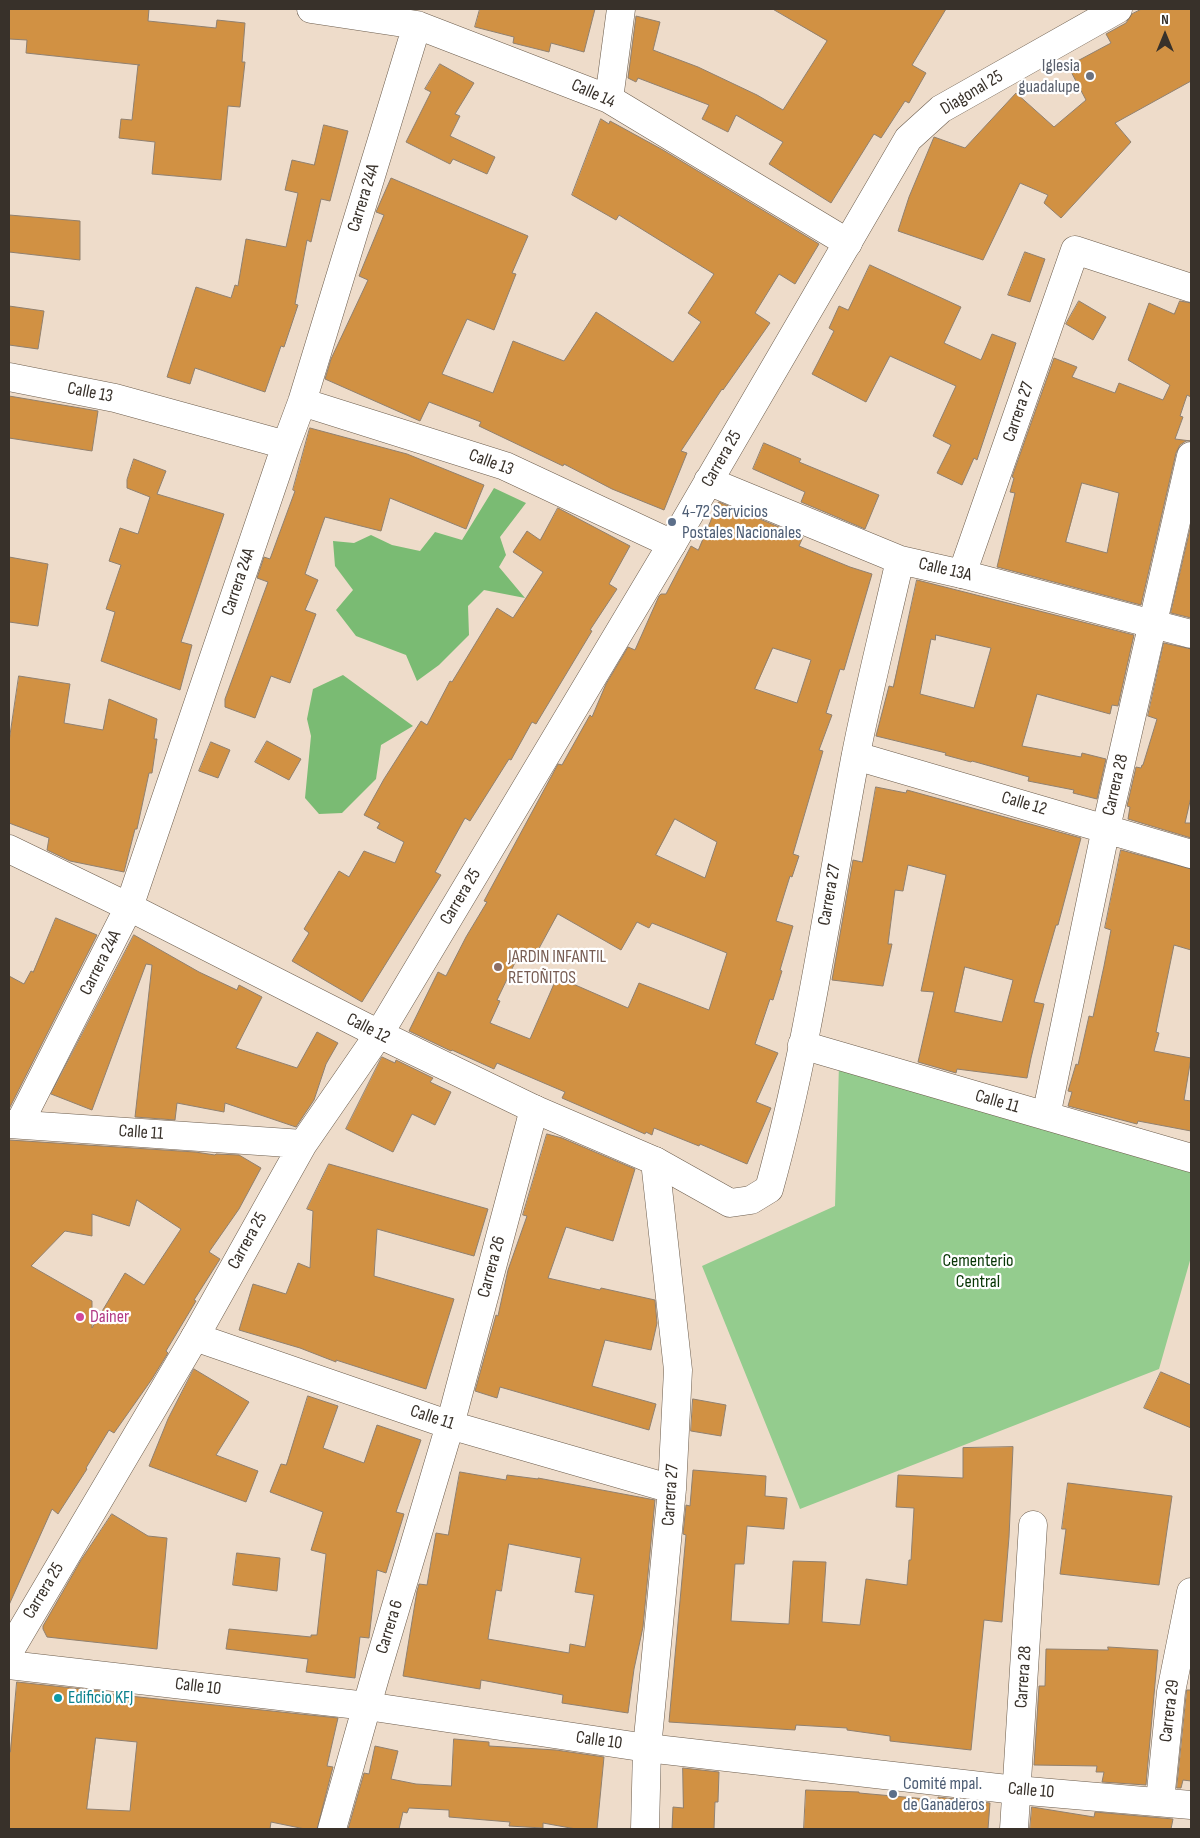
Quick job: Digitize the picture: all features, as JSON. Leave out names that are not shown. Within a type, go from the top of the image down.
[{"type":"street","name":"Calle 14","points":[[311,9],[417,25],[609,99],[848,243]]},
{"type":"street","points":[[609,99],[622,9]]},
{"type":"street","name":"Diagonal 25","points":[[908,139],[941,109],[1118,9]]},
{"type":"street","name":"Carrera 24A","points":[[14,1124],[129,907],[302,402],[417,25]]},
{"type":"street","name":"Carrera 25","points":[[9,1652],[195,1337],[303,1144],[379,1034],[672,544],[908,139]]},
{"type":"street","name":"Carrera 27","points":[[962,574],[1075,250],[1191,288]]},
{"type":"street","name":"Calle 13","points":[[9,377],[116,398],[286,445]]},
{"type":"street","name":"Calle 13","points":[[302,402],[505,466],[672,544]]},
{"type":"street","name":"Carrera 28","points":[[1046,1116],[1106,828],[1191,456]]},
{"type":"street","name":"Calle 13A","points":[[708,481],[900,560],[962,574],[1191,634]]},
{"type":"street","name":"Carrera 27","points":[[730,1204],[751,1200],[769,1189],[780,1150],[802,1045],[856,756],[900,560]]},
{"type":"street","name":"Calle 12","points":[[856,756],[1191,854]]},
{"type":"street","name":"Calle 12","points":[[9,848],[379,1034],[534,1109],[655,1161],[730,1204]]},
{"type":"street","name":"Calle 11","points":[[802,1045],[1191,1158]]},
{"type":"street","name":"Carrera 26","points":[[450,1425],[534,1109]]},
{"type":"street","name":"Calle 11","points":[[14,1124],[303,1144]]},
{"type":"street","name":"Carrera 27","points":[[645,1829],[647,1748],[672,1489],[678,1370],[655,1161]]},
{"type":"street","name":"Calle 11","points":[[195,1337],[450,1425],[672,1489]]},
{"type":"street","name":"Carrera 6","points":[[332,1829],[366,1706],[450,1425]]},
{"type":"street","name":"Carrera 28","points":[[1014,1829],[1034,1525]]},
{"type":"street","name":"Carrera 29","points":[[1160,1801],[1171,1692],[1191,1592]]},
{"type":"street","name":"Calle 10","points":[[9,1665],[366,1706],[647,1748],[1016,1790],[1191,1805]]},
{"type":"green space","points":[[494,488],[526,503],[500,537],[506,555],[499,567],[525,598],[484,590],[468,606],[469,635],[439,665],[417,681],[406,655],[356,636],[336,610],[353,590],[335,566],[333,541],[354,543],[371,535],[392,545],[420,551],[435,532],[462,540]]},
{"type":"green space","points":[[343,675],[413,726],[381,745],[376,779],[342,813],[319,814],[305,798],[311,736],[307,719],[313,689]]},
{"type":"green space","name":"Cementerio Central","points":[[839,1064],[1191,1172],[1191,1257],[1159,1369],[800,1509],[702,1266],[835,1206]]},
{"type":"building","points":[[9,9],[149,9],[148,21],[216,28],[217,20],[245,23],[242,62],[245,62],[240,107],[228,106],[221,180],[152,174],[155,142],[119,138],[121,119],[132,120],[138,65],[140,65],[26,53],[27,40],[9,39]]},
{"type":"building","points":[[480,9],[595,9],[584,52],[551,43],[549,52],[513,43],[514,37],[475,27]]},
{"type":"building","points":[[773,9],[946,9],[912,65],[926,73],[909,103],[905,101],[881,138],[874,134],[831,203],[769,164],[783,142],[736,115],[728,132],[702,119],[709,105],[638,78],[636,82],[628,78],[636,16],[660,22],[653,50],[698,67],[757,95],[783,110],[827,41]]},
{"type":"building","points":[[1142,9],[1191,9],[1191,81],[1115,123],[1131,142],[1061,218],[1044,203],[1048,195],[1020,183],[983,260],[898,231],[909,197],[934,137],[965,148],[1016,93],[1054,127],[1086,100],[1068,66],[1111,43],[1106,34],[1126,23],[1132,14]]},
{"type":"building","points":[[440,64],[474,83],[455,114],[460,116],[450,136],[495,157],[487,174],[453,159],[450,164],[406,142],[431,92],[425,89]]},
{"type":"building","points":[[601,119],[609,124],[610,121],[663,150],[819,244],[795,284],[779,274],[755,313],[770,323],[722,389],[681,451],[687,453],[664,510],[612,489],[564,464],[563,466],[479,426],[481,422],[429,402],[420,421],[325,379],[331,359],[368,280],[359,276],[384,215],[376,212],[391,178],[528,236],[512,273],[516,274],[494,330],[467,319],[442,374],[493,393],[513,341],[564,361],[596,312],[673,362],[701,322],[688,313],[714,274],[619,215],[616,220],[572,195]]},
{"type":"building","points":[[324,125],[348,131],[330,201],[321,199],[311,242],[307,240],[295,304],[298,305],[284,347],[281,346],[265,392],[195,368],[190,384],[167,377],[196,287],[231,298],[235,285],[238,286],[246,239],[286,247],[298,193],[285,190],[292,160],[314,165]]},
{"type":"building","points":[[9,215],[80,221],[80,260],[9,252]]},
{"type":"building","points":[[1025,252],[1045,259],[1030,302],[1008,295]]},
{"type":"building","points":[[870,265],[961,307],[944,343],[981,360],[992,334],[1016,343],[977,460],[974,458],[962,485],[937,473],[951,445],[933,436],[956,386],[890,356],[866,402],[812,374],[834,331],[829,328],[839,306],[848,310]]},
{"type":"building","points":[[1079,301],[1106,317],[1093,340],[1066,324]]},
{"type":"building","points":[[1180,301],[1191,303],[1191,397],[1187,395],[1180,416],[1183,417],[1175,439],[1191,441],[1186,441],[1180,445],[1176,453],[1141,605],[997,567],[1015,493],[1010,492],[1014,478],[1012,477],[1054,358],[1077,367],[1072,377],[1115,393],[1119,383],[1163,400],[1170,385],[1128,360],[1149,303],[1174,314]],"holes":[[[1082,483],[1119,493],[1107,553],[1066,542]]]},
{"type":"building","points":[[9,306],[44,311],[38,349],[9,345]]},
{"type":"building","points":[[9,396],[98,411],[92,451],[9,438]]},
{"type":"building","points":[[310,428],[407,454],[484,485],[466,529],[390,498],[381,531],[325,517],[305,574],[318,580],[305,610],[316,614],[290,683],[271,676],[255,718],[225,707],[225,699],[268,582],[257,578],[264,557],[270,559],[295,491],[293,490]]},
{"type":"building","points":[[764,443],[801,459],[799,462],[879,495],[865,529],[801,502],[805,492],[753,469]]},
{"type":"building","points":[[134,459],[166,471],[157,494],[224,514],[181,642],[192,645],[180,690],[101,661],[115,612],[106,609],[121,565],[109,561],[120,528],[138,534],[150,497],[127,488],[127,480]]},
{"type":"building","points":[[719,502],[803,537],[799,546],[872,574],[844,670],[840,669],[826,713],[832,715],[819,750],[823,751],[793,854],[799,856],[792,877],[790,876],[776,921],[793,926],[773,1000],[770,999],[755,1044],[778,1053],[756,1102],[771,1108],[747,1164],[700,1144],[699,1146],[654,1128],[652,1135],[646,1132],[645,1134],[562,1098],[565,1092],[497,1063],[494,1069],[409,1031],[438,972],[446,976],[487,902],[484,901],[558,764],[562,765],[590,715],[592,717],[606,684],[628,647],[635,650],[659,596],[666,594],[691,546],[698,550]],"holes":[[[773,648],[811,660],[797,703],[755,689]],[[675,819],[717,842],[705,878],[656,855]],[[558,914],[621,950],[637,922],[649,928],[652,923],[727,953],[709,1010],[639,983],[628,1008],[557,977],[530,1039],[490,1023],[500,1001],[497,1000],[522,948],[535,955]]]},
{"type":"building","points":[[558,508],[630,546],[609,584],[617,589],[590,630],[592,631],[536,724],[532,722],[511,760],[509,759],[470,821],[465,818],[435,872],[441,875],[362,1002],[292,961],[309,933],[304,929],[339,871],[349,877],[364,851],[395,863],[404,842],[377,828],[380,823],[364,815],[384,779],[421,721],[427,725],[450,681],[452,682],[497,608],[513,618],[543,572],[513,552],[527,531],[540,540]]},
{"type":"building","points":[[1191,525],[1191,618],[1171,613]]},
{"type":"building","points":[[9,557],[48,564],[38,626],[9,622]]},
{"type":"building","points":[[917,580],[1134,635],[1118,706],[1112,705],[1110,714],[1037,694],[1022,746],[1081,757],[1082,753],[1106,759],[1097,799],[1073,793],[1074,790],[1028,781],[1029,777],[945,755],[946,753],[876,736],[889,686],[893,687]],"holes":[[[936,635],[991,648],[974,708],[920,694],[931,639],[935,640]]]},
{"type":"building","points":[[1164,643],[1191,649],[1191,797],[1185,823],[1191,823],[1191,838],[1128,819],[1130,807],[1127,806],[1136,767],[1141,768],[1143,765],[1157,719],[1148,716]]},
{"type":"building","points":[[19,676],[70,684],[64,723],[103,730],[109,699],[157,719],[154,739],[157,739],[152,773],[149,773],[137,829],[135,829],[124,872],[70,861],[47,850],[49,838],[9,823],[9,742]]},
{"type":"building","points":[[267,741],[301,759],[289,780],[255,762]]},
{"type":"building","points":[[211,742],[230,750],[218,778],[199,771]]},
{"type":"building","points":[[876,787],[906,793],[907,790],[1081,838],[1058,925],[1056,925],[1034,1002],[1044,1004],[1027,1078],[957,1069],[956,1073],[918,1062],[934,992],[921,991],[946,875],[908,865],[903,891],[895,890],[888,944],[892,944],[883,986],[832,980],[853,860],[862,862]],"holes":[[[965,967],[1013,980],[1002,1022],[955,1012]]]},
{"type":"building","points":[[1121,850],[1191,869],[1191,950],[1174,945],[1156,1032],[1159,1033],[1154,1051],[1191,1058],[1184,1100],[1191,1101],[1191,1131],[1138,1121],[1137,1124],[1068,1106],[1072,1092],[1068,1091],[1076,1064],[1078,1065],[1089,1016],[1093,1017],[1104,966],[1111,930],[1105,928]]},
{"type":"building","points":[[56,918],[97,935],[9,1109],[9,976],[24,984],[31,971],[33,972]]},
{"type":"building","points":[[134,935],[199,972],[237,990],[239,985],[262,997],[236,1048],[297,1068],[317,1032],[338,1043],[326,1064],[314,1100],[296,1127],[225,1103],[224,1112],[177,1103],[175,1120],[135,1117],[152,965],[146,964],[92,1110],[51,1094]]},
{"type":"building","points":[[382,1057],[395,1063],[396,1060],[433,1078],[430,1082],[451,1092],[435,1125],[412,1114],[393,1152],[346,1129]]},
{"type":"building","points":[[547,1134],[562,1138],[635,1169],[613,1241],[566,1227],[548,1278],[655,1300],[657,1323],[651,1350],[605,1340],[592,1386],[656,1404],[649,1430],[500,1387],[497,1398],[475,1391],[496,1315],[498,1316],[508,1270],[527,1216],[523,1215]]},
{"type":"building","points":[[9,1140],[195,1152],[215,1155],[239,1155],[261,1168],[239,1209],[209,1252],[220,1259],[194,1300],[196,1301],[166,1351],[168,1353],[152,1379],[114,1433],[109,1430],[58,1514],[52,1509],[9,1605]],"holes":[[[137,1200],[181,1229],[144,1285],[125,1273],[92,1328],[92,1301],[31,1266],[65,1231],[92,1236],[92,1214],[129,1226]]]},
{"type":"building","points":[[329,1164],[488,1209],[474,1256],[377,1229],[374,1276],[454,1299],[426,1389],[239,1330],[253,1284],[286,1294],[298,1263],[310,1268],[313,1211],[307,1209]]},
{"type":"building","points":[[194,1369],[249,1402],[216,1455],[258,1471],[246,1502],[149,1466],[168,1419]]},
{"type":"building","points":[[1161,1372],[1191,1385],[1191,1428],[1144,1408]]},
{"type":"building","points":[[308,1396],[338,1406],[323,1448],[364,1463],[377,1425],[421,1440],[396,1512],[404,1514],[386,1573],[377,1570],[369,1638],[360,1637],[355,1678],[306,1672],[308,1659],[226,1649],[229,1629],[311,1637],[311,1635],[317,1635],[326,1554],[311,1550],[323,1512],[270,1492],[281,1464],[286,1465]]},
{"type":"building","points":[[693,1399],[726,1405],[721,1436],[691,1431]]},
{"type":"building","points":[[1013,1447],[1009,1537],[1002,1622],[984,1620],[971,1750],[890,1741],[890,1736],[847,1730],[847,1728],[796,1725],[795,1730],[669,1722],[686,1535],[683,1534],[686,1505],[690,1506],[693,1470],[766,1476],[765,1496],[787,1498],[784,1529],[747,1526],[744,1564],[735,1564],[731,1621],[789,1624],[793,1561],[826,1562],[822,1622],[860,1625],[866,1579],[907,1585],[909,1560],[911,1560],[914,1508],[896,1507],[898,1475],[963,1478],[963,1448]]},
{"type":"building","points":[[460,1472],[506,1480],[507,1475],[538,1478],[655,1500],[643,1627],[634,1669],[628,1713],[562,1703],[563,1695],[481,1680],[480,1689],[403,1676],[419,1584],[427,1585],[436,1533],[448,1535]],"holes":[[[509,1544],[581,1558],[575,1592],[594,1595],[585,1647],[570,1644],[569,1653],[488,1639],[496,1590],[501,1591]]]},
{"type":"building","points":[[1068,1483],[1172,1496],[1159,1585],[1060,1574],[1066,1529],[1062,1529]]},
{"type":"building","points":[[112,1514],[148,1536],[167,1538],[157,1649],[47,1637],[43,1629],[81,1560]]},
{"type":"building","points":[[237,1553],[280,1558],[277,1591],[233,1585]]},
{"type":"building","points":[[1108,1647],[1158,1650],[1146,1785],[1102,1782],[1104,1772],[1096,1772],[1097,1766],[1034,1765],[1039,1686],[1045,1686],[1046,1649],[1108,1650]]},
{"type":"building","points":[[17,1682],[101,1691],[101,1693],[338,1718],[327,1766],[333,1767],[317,1829],[305,1829],[271,1822],[270,1829],[9,1829],[10,1752]],"holes":[[[96,1738],[137,1742],[130,1811],[87,1809]]]},
{"type":"building","points":[[1187,1690],[1191,1690],[1191,1781],[1183,1780],[1181,1788],[1177,1788]]},
{"type":"building","points":[[454,1739],[489,1742],[489,1746],[556,1750],[604,1757],[597,1829],[576,1829],[543,1823],[543,1828],[509,1826],[510,1822],[449,1817],[449,1810],[409,1808],[407,1813],[403,1812],[399,1829],[348,1829],[364,1773],[369,1774],[375,1746],[398,1751],[391,1779],[416,1784],[451,1786]]},
{"type":"building","points":[[683,1768],[719,1772],[718,1802],[715,1802],[714,1829],[672,1829],[673,1807],[683,1808]]},
{"type":"building","points":[[806,1790],[859,1792],[938,1800],[938,1797],[990,1803],[988,1829],[804,1829]]},
{"type":"building","points":[[1032,1807],[1094,1817],[1095,1812],[1173,1819],[1171,1829],[1030,1829]]},
{"type":"place","name":"Iglesia guadalupe","points":[[1090,76]]},
{"type":"place","name":"4-72 Servicios Postales Nacionales","points":[[672,522]]},
{"type":"place","name":"JARDIN INFANTIL RETOÑITOS","points":[[498,967]]},
{"type":"place","name":"Dainer","points":[[80,1317]]},
{"type":"place","name":"Edificio KFJ","points":[[58,1698]]},
{"type":"place","name":"Comité mpal. de Ganaderos","points":[[893,1794]]}]
